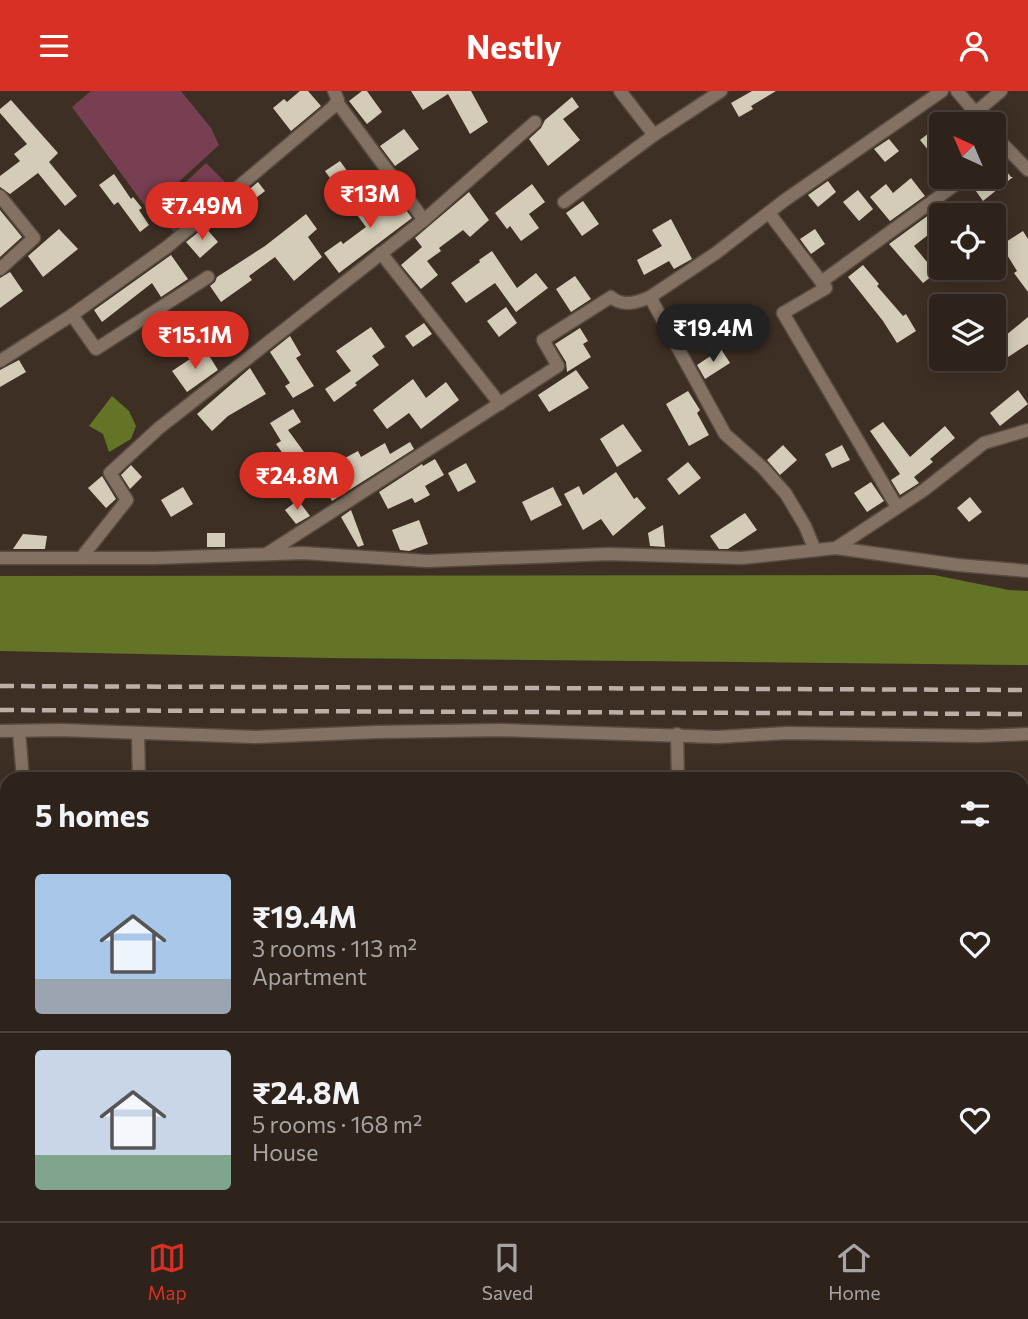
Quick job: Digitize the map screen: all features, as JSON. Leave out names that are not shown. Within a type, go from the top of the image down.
[{"type":"street","points":[[620,91],[654,135]]},
{"type":"street","points":[[564,202],[654,135],[721,91]]},
{"type":"street","points":[[268,554],[558,366],[543,340],[611,297],[618,303],[636,303],[650,297],[942,91]]},
{"type":"street","points":[[957,91],[974,112]]},
{"type":"street","points":[[976,112],[1001,91]]},
{"type":"street","points":[[0,361],[72,315],[167,247],[336,97],[424,220]]},
{"type":"street","points":[[81,558],[127,500],[110,473],[159,428],[424,220],[535,122]]},
{"type":"street","points":[[1006,148],[1028,170]]},
{"type":"street","points":[[821,282],[949,189]]},
{"type":"street","points":[[0,196],[34,238],[0,269]]},
{"type":"street","points":[[769,212],[826,288],[783,313],[897,507]]},
{"type":"street","points":[[381,253],[500,404]]},
{"type":"street","points":[[72,315],[96,349],[208,277]]},
{"type":"street","points":[[650,297],[725,434],[763,468],[786,494],[805,526],[815,550]]},
{"type":"street","points":[[836,548],[984,443],[1028,430]]},
{"type":"street","points":[[0,558],[155,558],[303,553],[427,561],[610,554],[742,558],[836,548],[958,565],[1028,571]]},
{"type":"street","points":[[0,731],[256,737],[502,730],[718,737],[788,733],[979,736],[1028,734]]},
{"type":"street","points":[[19,731],[22,772]]},
{"type":"street","points":[[138,734],[139,772]]},
{"type":"street","points":[[677,734],[678,772]]},
{"type":"shaded area","points":[[91,91],[181,91],[211,128],[219,145],[148,210],[72,107]]},
{"type":"shaded area","points":[[206,163],[228,185],[174,232],[154,212]]},
{"type":"shaded area","points":[[112,396],[129,411],[136,426],[131,439],[109,452],[103,434],[89,426]]},
{"type":"shaded area","points":[[934,575],[1009,590],[1028,591],[1028,665],[330,658],[0,651],[0,576]]},
{"type":"building","points":[[300,91],[308,91],[321,106],[291,131],[273,108],[284,99],[287,102]]},
{"type":"building","points":[[362,91],[367,91],[382,112],[367,124],[349,101]]},
{"type":"building","points":[[411,91],[471,91],[488,122],[470,134],[448,94],[423,110]]},
{"type":"building","points":[[752,91],[776,91],[751,106],[753,109],[739,117],[731,103]]},
{"type":"building","points":[[572,97],[579,107],[563,119],[580,140],[548,166],[529,139],[545,120]]},
{"type":"building","points":[[11,100],[58,153],[49,162],[77,196],[65,206],[38,173],[10,194],[0,187],[0,176],[20,161],[14,154],[27,144],[0,113],[0,109]]},
{"type":"building","points":[[404,129],[419,149],[395,166],[380,146]]},
{"type":"building","points":[[929,133],[929,151],[920,140]]},
{"type":"building","points":[[889,139],[899,151],[885,162],[874,149]]},
{"type":"building","points":[[340,161],[350,175],[335,185],[325,171]]},
{"type":"building","points":[[1006,171],[1011,177],[1006,183]]},
{"type":"building","points":[[114,174],[131,199],[133,197],[142,208],[139,210],[149,225],[140,232],[118,202],[114,205],[99,185]]},
{"type":"building","points":[[911,178],[925,196],[890,221],[870,197],[886,184],[893,193]]},
{"type":"building","points":[[828,181],[836,192],[818,207],[808,195]]},
{"type":"building","points":[[258,182],[265,191],[247,205],[241,196]]},
{"type":"building","points":[[532,184],[545,202],[529,214],[539,228],[521,241],[510,226],[507,229],[495,213]]},
{"type":"building","points":[[975,189],[998,189],[983,201]]},
{"type":"building","points":[[391,190],[412,218],[339,273],[324,253],[341,241],[343,244],[366,227],[355,212]]},
{"type":"building","points":[[858,190],[873,209],[859,221],[843,202]]},
{"type":"building","points":[[469,192],[489,220],[470,237],[463,230],[439,248],[441,251],[427,261],[438,275],[421,289],[401,265],[422,247],[415,238]]},
{"type":"building","points":[[583,201],[599,224],[582,236],[566,213]]},
{"type":"building","points":[[0,210],[22,237],[0,257]]},
{"type":"building","points":[[306,214],[317,229],[308,237],[322,257],[294,281],[275,257],[249,276],[252,280],[221,302],[210,286],[217,277],[265,246]]},
{"type":"building","points":[[929,215],[929,234],[914,246],[929,264],[929,278],[923,283],[889,244]]},
{"type":"building","points":[[671,219],[692,259],[674,269],[669,261],[644,275],[637,260],[662,246],[652,230]]},
{"type":"building","points":[[205,227],[218,242],[200,258],[186,242]]},
{"type":"building","points":[[59,229],[78,249],[43,277],[28,256]]},
{"type":"building","points":[[815,229],[825,244],[811,254],[800,239]]},
{"type":"building","points":[[1023,231],[1028,239],[1028,292],[1014,273],[1017,271],[1006,253],[1006,242]]},
{"type":"building","points":[[492,251],[517,288],[536,273],[548,288],[516,312],[495,283],[466,303],[451,283]]},
{"type":"building","points":[[171,255],[188,279],[161,297],[152,283],[102,322],[94,310]]},
{"type":"building","points":[[863,265],[903,316],[906,314],[916,331],[897,343],[848,277]]},
{"type":"building","points":[[10,272],[23,291],[0,308],[0,278]]},
{"type":"building","points":[[575,276],[591,299],[571,312],[556,289]]},
{"type":"building","points":[[506,307],[517,323],[499,337],[487,321]]},
{"type":"building","points":[[1028,317],[1028,344],[1006,358],[1006,335]]},
{"type":"building","points":[[424,323],[432,334],[413,347],[405,336]]},
{"type":"building","points":[[371,327],[385,347],[372,356],[379,365],[334,402],[325,389],[351,371],[336,351]]},
{"type":"building","points":[[580,328],[588,341],[583,344],[591,357],[567,372],[566,362],[555,344]]},
{"type":"building","points":[[290,336],[301,355],[296,358],[314,386],[293,398],[285,386],[290,383],[270,352]]},
{"type":"building","points":[[205,349],[218,370],[187,392],[172,371]]},
{"type":"building","points":[[721,349],[730,363],[705,379],[697,365]]},
{"type":"building","points":[[19,360],[26,372],[0,387],[0,370]]},
{"type":"building","points":[[250,368],[266,394],[228,416],[212,431],[197,414]]},
{"type":"building","points":[[576,370],[589,388],[549,412],[538,395]]},
{"type":"building","points":[[413,379],[426,398],[446,382],[459,400],[421,429],[409,413],[387,429],[373,410]]},
{"type":"building","points":[[1018,390],[1028,404],[1000,426],[990,413]]},
{"type":"building","points":[[688,391],[700,410],[697,413],[709,435],[689,446],[666,404]]},
{"type":"building","points":[[293,409],[301,422],[288,430],[304,452],[289,462],[276,444],[281,441],[270,423]]},
{"type":"building","points":[[883,422],[910,457],[945,426],[955,438],[930,459],[933,462],[914,477],[919,483],[900,495],[891,480],[900,474],[870,431]]},
{"type":"building","points":[[623,424],[642,451],[617,467],[600,439]]},
{"type":"building","points":[[410,442],[414,449],[332,501],[319,477],[347,461],[345,458],[358,451],[361,457],[385,443],[390,454]]},
{"type":"building","points":[[783,445],[797,460],[780,475],[767,460]]},
{"type":"building","points":[[842,445],[850,460],[832,468],[825,454]]},
{"type":"building","points":[[435,459],[444,475],[425,486],[430,495],[415,503],[412,498],[388,509],[379,492],[422,464],[423,466]]},
{"type":"building","points":[[688,462],[701,478],[679,495],[667,479]]},
{"type":"building","points":[[466,463],[476,482],[458,492],[448,473]]},
{"type":"building","points":[[131,465],[142,477],[130,489],[121,475]]},
{"type":"building","points":[[616,472],[634,499],[637,497],[646,508],[613,536],[601,519],[583,530],[564,494],[579,486],[583,495]]},
{"type":"building","points":[[102,476],[116,499],[106,508],[88,488]]},
{"type":"building","points":[[871,482],[884,501],[867,512],[854,493]]},
{"type":"building","points":[[183,487],[193,504],[171,517],[161,500]]},
{"type":"building","points":[[553,487],[562,505],[531,521],[522,502]]},
{"type":"building","points":[[970,497],[982,512],[969,522],[957,508]]},
{"type":"building","points":[[298,500],[310,516],[296,524],[285,510]]},
{"type":"building","points":[[351,510],[364,545],[358,547],[341,517]]},
{"type":"building","points":[[745,513],[757,530],[728,549],[719,549],[710,536]]},
{"type":"building","points":[[419,520],[428,544],[409,551],[400,550],[392,530]]},
{"type":"building","points":[[663,525],[665,547],[650,546],[648,533]]},
{"type":"building","points":[[207,533],[225,533],[225,547],[207,547]]},
{"type":"building","points":[[23,534],[47,536],[45,549],[13,549]]},
{"type":"railway","points":[[0,686],[1028,690]]},
{"type":"railway","points":[[0,710],[1028,714]]}]
